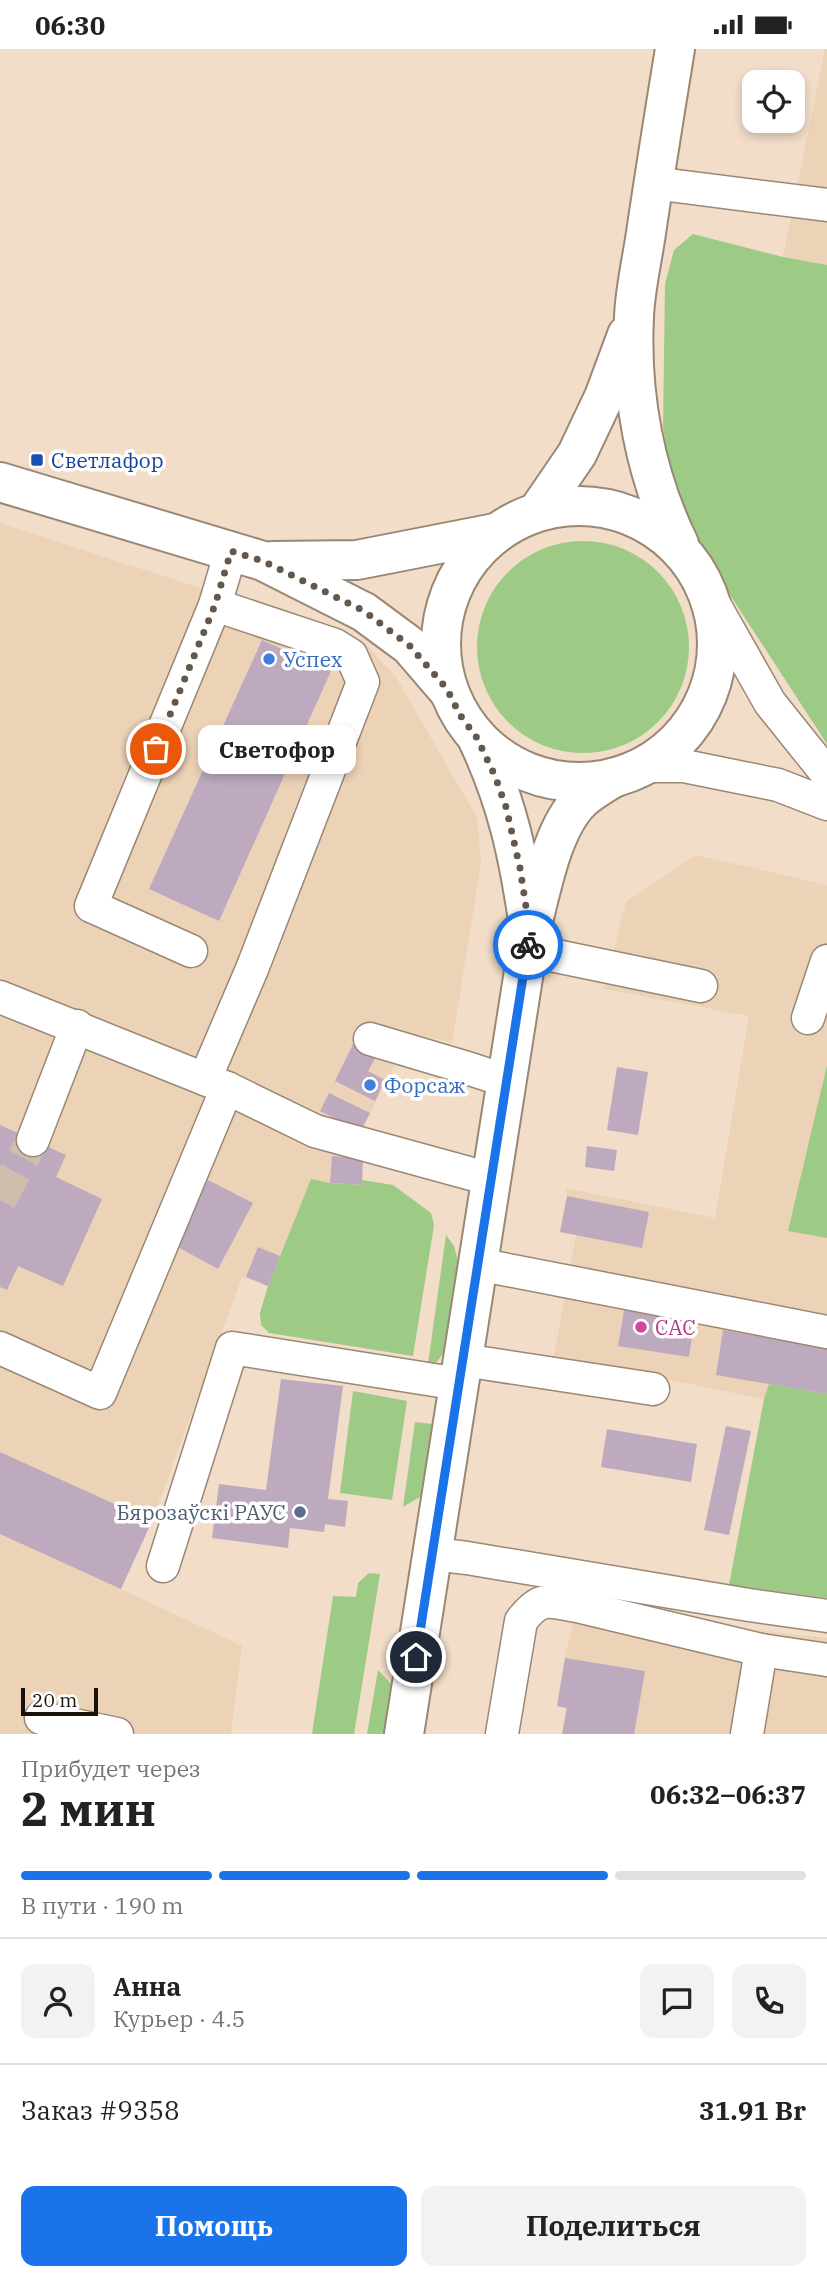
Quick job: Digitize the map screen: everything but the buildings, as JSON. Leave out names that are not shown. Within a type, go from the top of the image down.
[{"type":"main road","points":[[404,1734],[528,941],[556,839],[565,820],[580,801],[683,735],[708,693],[718,645],[710,597],[663,513],[650,475],[635,369],[634,316],[675,49]]},
{"type":"main road","points":[[538,511],[577,454],[604,397],[634,316]]},
{"type":"main road","points":[[0,482],[247,556],[364,611],[410,646],[447,689],[460,715],[477,738],[495,776],[506,807],[520,868],[528,941]]},
{"type":"main road","points":[[247,556],[356,560],[495,533],[538,511],[590,505],[641,519],[663,532],[683,551]]},
{"type":"main road","points":[[447,689],[440,646],[446,603],[465,564],[495,533]]},
{"type":"main road","points":[[477,738],[505,762],[539,777],[576,782],[629,772]]},
{"type":"street","points":[[653,183],[827,205]]},
{"type":"street","points":[[191,951],[91,906],[215,605],[247,556]]},
{"type":"street","points":[[710,597],[771,702],[827,774]]},
{"type":"street","points":[[0,1348],[100,1393],[216,1084],[252,969],[363,681],[351,655],[335,645],[215,605]]},
{"type":"street","points":[[629,772],[684,766],[778,785],[827,804]]},
{"type":"street","points":[[528,941],[701,986]]},
{"type":"street","points":[[808,1018],[827,961]]},
{"type":"street","points":[[0,997],[216,1084],[315,1131],[491,1179]]},
{"type":"street","points":[[33,1140],[76,1026]]},
{"type":"street","points":[[370,1039],[507,1081]]},
{"type":"street","points":[[477,1264],[827,1332]]},
{"type":"street","points":[[163,1566],[232,1348],[653,1389]]},
{"type":"street","points":[[433,1554],[827,1616]]},
{"type":"street","points":[[502,1734],[521,1621],[532,1607],[546,1601],[761,1650],[827,1660]]},
{"type":"street","points":[[747,1734],[761,1650]]},
{"type":"street","points":[[41,1718],[117,1734]]},
{"type":"shaded area","points":[[827,49],[827,265],[783,257]]},
{"type":"shaded area","points":[[0,523],[363,641],[396,677],[477,818],[481,863],[452,1043],[411,1033],[361,1131],[363,1158],[332,1156],[330,1183],[311,1179],[268,1286],[242,1277],[152,1521],[121,1589],[242,1646],[231,1734],[0,1734]]},
{"type":"shaded area","points":[[696,855],[827,885],[827,1065],[789,1231],[827,1238],[827,1394],[769,1384],[764,1399],[554,1356],[576,1235],[560,1232],[566,1188],[715,1218],[749,1016],[604,989],[626,902]]},
{"type":"shaded area","points":[[579,1596],[749,1629],[827,1638],[827,1734],[562,1734],[566,1708],[557,1706]]},
{"type":"green space","points":[[693,234],[783,257],[827,265],[827,744],[706,558],[673,492],[663,427],[665,284],[674,250]]},
{"type":"green space","points":[[583,541],[624,549],[658,572],[681,606],[689,647],[681,688],[658,722],[624,745],[583,753],[542,745],[508,722],[485,688],[477,647],[485,606],[508,572],[542,549]]},
{"type":"green space","points":[[827,1065],[827,1238],[788,1231]]},
{"type":"green space","points":[[311,1179],[361,1185],[362,1180],[393,1185],[431,1213],[434,1225],[413,1356],[269,1333],[261,1325],[260,1313],[268,1286]]},
{"type":"green space","points":[[446,1235],[454,1246],[459,1265],[443,1354],[434,1365],[428,1364]]},
{"type":"green space","points":[[769,1384],[827,1394],[827,1598],[729,1585]]},
{"type":"green space","points":[[353,1391],[407,1401],[392,1500],[340,1493]]},
{"type":"green space","points":[[415,1422],[432,1424],[423,1495],[403,1507]]},
{"type":"green space","points":[[369,1573],[380,1574],[354,1734],[312,1734],[333,1596],[356,1597],[358,1583]]},
{"type":"green space","points":[[378,1670],[394,1687],[387,1734],[367,1734]]},
{"type":"tunnel","points":[[0,1200],[33,1140]]},
{"type":"way so far","points":[[156,749],[215,605],[231,551],[263,561],[364,611],[410,646],[447,689],[460,715],[477,738],[495,776],[514,839],[530,933],[528,945]]},
{"type":"place","name":"Светлафор","points":[[37,460]]},
{"type":"place","name":"Успех","points":[[269,659]]},
{"type":"place","name":"Светофор","points":[[156,749]]},
{"type":"place","name":"Форсаж","points":[[370,1085]]},
{"type":"place","name":"САС","points":[[641,1327]]},
{"type":"place","name":"Бярозаўскі РАУС","points":[[300,1512]]},
{"type":"route","points":[[416,1657],[528,945]]}]
